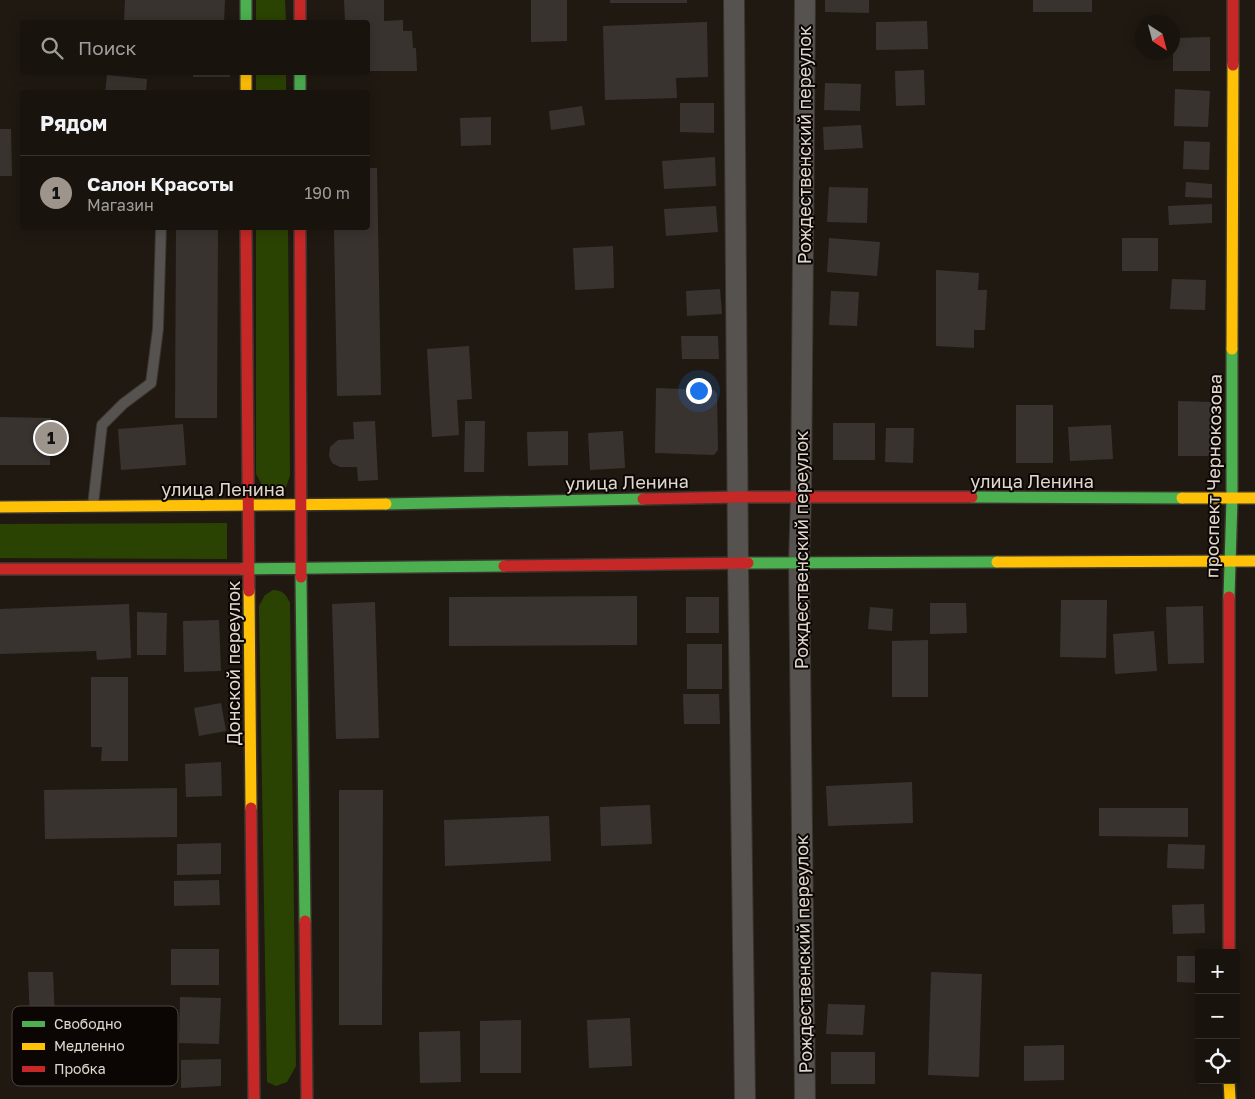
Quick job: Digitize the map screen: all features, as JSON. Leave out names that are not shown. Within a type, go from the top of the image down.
[{"type":"street","points":[[246,0],[246,20]]},
{"type":"street","points":[[300,0],[300,20]]},
{"type":"street","points":[[734,0],[738,563],[745,1099]]},
{"type":"street","name":"Рождественский переулок","points":[[805,0],[799,562],[805,1099]]},
{"type":"street","name":"проспект Чернокозова","points":[[1229,949],[1229,561],[1232,499],[1233,0]]},
{"type":"street","points":[[246,75],[246,90]]},
{"type":"street","points":[[300,75],[300,90]]},
{"type":"street","name":"Донской переулок","points":[[246,230],[254,1099]]},
{"type":"street","points":[[300,230],[300,506],[307,1099]]},
{"type":"street","name":"улица Ленина","points":[[0,507],[248,507],[738,497],[1255,498]]},
{"type":"street","points":[[0,569],[301,569],[799,562],[1255,561]]},
{"type":"street","points":[[1230,1084],[1230,1099]]},
{"type":"lane","points":[[93,507],[102,425],[123,404],[151,383],[158,329],[161,230]]},
{"type":"green space","points":[[256,0],[285,0],[286,20],[256,20]]},
{"type":"green space","points":[[256,75],[286,75],[286,90],[256,90]]},
{"type":"green space","points":[[256,230],[288,230],[290,476],[286,487],[277,494],[264,489],[256,474]]},
{"type":"green space","points":[[227,523],[227,559],[0,558],[0,524]]},
{"type":"green space","points":[[273,590],[284,594],[290,603],[296,1066],[287,1082],[276,1086],[267,1082],[259,606],[265,595]]},
{"type":"building","points":[[125,0],[225,0],[224,20],[124,20]]},
{"type":"building","points":[[344,0],[384,0],[384,21],[403,20],[403,31],[412,31],[413,48],[416,48],[417,71],[370,71],[370,20],[345,20]]},
{"type":"building","points":[[531,0],[567,0],[567,41],[531,42]]},
{"type":"building","points":[[610,0],[687,0],[687,3],[610,3]]},
{"type":"building","points":[[825,0],[869,0],[869,13],[825,12]]},
{"type":"building","points":[[1033,0],[1092,0],[1092,12],[1033,12]]},
{"type":"building","points":[[927,21],[928,49],[876,50],[876,22]]},
{"type":"building","points":[[707,22],[708,77],[676,78],[677,98],[605,100],[603,26]]},
{"type":"building","points":[[1210,37],[1210,71],[1173,71],[1173,60],[1180,60],[1180,38]]},
{"type":"building","points":[[924,70],[925,105],[896,106],[895,71]]},
{"type":"building","points":[[107,75],[147,79],[146,90],[105,90]]},
{"type":"building","points":[[193,75],[230,75],[230,77],[193,77]]},
{"type":"building","points":[[825,83],[861,84],[860,111],[824,110]]},
{"type":"building","points":[[1175,89],[1210,91],[1208,127],[1174,126]]},
{"type":"building","points":[[680,103],[714,103],[714,133],[680,132]]},
{"type":"building","points":[[582,106],[585,125],[551,130],[549,111]]},
{"type":"building","points":[[491,117],[491,145],[461,146],[460,118]]},
{"type":"building","points":[[861,125],[863,148],[824,150],[823,127]]},
{"type":"building","points":[[0,129],[11,129],[12,176],[0,176]]},
{"type":"building","points":[[1184,141],[1210,142],[1209,170],[1183,169]]},
{"type":"building","points":[[715,157],[716,186],[664,189],[662,161]]},
{"type":"building","points":[[370,168],[377,168],[381,395],[337,396],[334,230],[370,230]]},
{"type":"building","points":[[1186,182],[1212,184],[1212,198],[1185,197]]},
{"type":"building","points":[[829,187],[868,188],[867,223],[827,222]]},
{"type":"building","points":[[1212,204],[1212,223],[1169,225],[1168,206]]},
{"type":"building","points":[[716,206],[718,232],[666,236],[664,209]]},
{"type":"building","points":[[176,230],[218,230],[217,418],[175,418]]},
{"type":"building","points":[[829,238],[880,242],[877,276],[827,272]]},
{"type":"building","points":[[1122,238],[1158,238],[1158,271],[1122,271]]},
{"type":"building","points":[[613,246],[614,288],[575,290],[573,248]]},
{"type":"building","points":[[936,270],[979,273],[978,290],[987,290],[985,330],[974,330],[974,348],[936,346]]},
{"type":"building","points":[[1172,279],[1206,280],[1205,310],[1170,309]]},
{"type":"building","points":[[720,289],[722,314],[687,316],[686,291]]},
{"type":"building","points":[[831,291],[859,292],[857,326],[829,325]]},
{"type":"building","points":[[681,336],[718,336],[719,359],[682,359]]},
{"type":"building","points":[[469,346],[472,399],[457,400],[459,435],[432,437],[427,349]]},
{"type":"building","points":[[656,388],[714,390],[717,394],[718,450],[714,455],[655,453]]},
{"type":"building","points":[[1178,401],[1213,402],[1213,456],[1178,456]]},
{"type":"building","points":[[1016,405],[1053,405],[1053,463],[1016,463]]},
{"type":"building","points":[[0,417],[51,418],[50,465],[0,465]]},
{"type":"building","points":[[375,421],[378,480],[358,481],[357,467],[340,467],[332,463],[329,456],[330,447],[338,440],[354,439],[353,422]]},
{"type":"building","points":[[465,421],[485,421],[484,472],[464,472]]},
{"type":"building","points":[[833,423],[875,423],[875,460],[833,460]]},
{"type":"building","points":[[183,424],[186,465],[121,470],[118,429]]},
{"type":"building","points":[[1111,425],[1113,459],[1070,461],[1068,427]]},
{"type":"building","points":[[886,428],[914,428],[913,463],[885,462]]},
{"type":"building","points":[[568,431],[568,465],[528,466],[527,432]]},
{"type":"building","points":[[623,431],[625,468],[590,470],[588,433]]},
{"type":"building","points":[[637,596],[637,645],[449,646],[449,597]]},
{"type":"building","points":[[686,597],[719,597],[719,633],[686,633]]},
{"type":"building","points":[[1061,600],[1107,600],[1106,658],[1060,657]]},
{"type":"building","points":[[375,602],[379,738],[336,739],[332,604]]},
{"type":"building","points":[[930,603],[966,603],[967,633],[930,634]]},
{"type":"building","points":[[129,604],[131,658],[97,660],[96,651],[0,654],[0,609]]},
{"type":"building","points":[[1203,606],[1204,663],[1168,664],[1166,607]]},
{"type":"building","points":[[870,607],[893,609],[892,631],[868,629]]},
{"type":"building","points":[[137,612],[167,613],[166,655],[137,655]]},
{"type":"building","points":[[219,620],[221,671],[184,672],[183,621]]},
{"type":"building","points":[[1154,631],[1157,671],[1115,674],[1113,634]]},
{"type":"building","points":[[928,640],[928,697],[892,697],[892,641]]},
{"type":"building","points":[[687,644],[722,644],[722,689],[687,689]]},
{"type":"building","points":[[91,677],[128,677],[128,761],[101,761],[102,747],[91,747]]},
{"type":"building","points":[[683,694],[719,694],[720,724],[684,724]]},
{"type":"building","points":[[221,703],[226,731],[199,736],[194,708]]},
{"type":"building","points":[[221,762],[222,796],[186,797],[185,764]]},
{"type":"building","points":[[912,782],[913,823],[828,826],[826,786]]},
{"type":"building","points":[[177,788],[177,837],[45,839],[44,790]]},
{"type":"building","points":[[339,790],[383,790],[382,1025],[339,1025]]},
{"type":"building","points":[[650,805],[652,844],[601,846],[600,807]]},
{"type":"building","points":[[1099,808],[1188,808],[1188,837],[1099,836]]},
{"type":"building","points":[[549,816],[551,861],[445,866],[444,820]]},
{"type":"building","points":[[221,843],[221,874],[177,875],[177,844]]},
{"type":"building","points":[[1168,844],[1205,845],[1204,869],[1167,868]]},
{"type":"building","points":[[219,880],[220,905],[174,906],[174,881]]},
{"type":"building","points":[[1204,904],[1205,933],[1173,934],[1172,905]]},
{"type":"building","points":[[171,949],[219,949],[219,985],[171,985]]},
{"type":"building","points":[[1177,956],[1195,956],[1195,983],[1177,982]]},
{"type":"building","points":[[28,972],[53,972],[54,1006],[29,1006]]},
{"type":"building","points":[[931,972],[982,974],[979,1077],[928,1075]]},
{"type":"building","points":[[180,997],[221,998],[219,1044],[179,1043]]},
{"type":"building","points":[[828,1004],[865,1005],[863,1035],[826,1034]]},
{"type":"building","points":[[630,1018],[632,1066],[589,1068],[587,1020]]},
{"type":"building","points":[[521,1020],[521,1073],[480,1073],[480,1021]]},
{"type":"building","points":[[460,1031],[461,1082],[420,1083],[419,1032]]},
{"type":"building","points":[[1064,1045],[1064,1080],[1024,1081],[1024,1046]]},
{"type":"building","points":[[831,1052],[875,1052],[875,1084],[831,1084]]},
{"type":"building","points":[[221,1059],[221,1086],[181,1088],[181,1060]]},
{"type":"traffic: fast","points":[[246,0],[246,20]]},
{"type":"traffic: fast","points":[[300,75],[300,90]]},
{"type":"traffic: fast","points":[[1229,597],[1232,499],[1232,349]]},
{"type":"traffic: fast","points":[[972,497],[1182,498]]},
{"type":"traffic: fast","points":[[386,504],[643,499]]},
{"type":"traffic: fast","points":[[748,563],[997,562]]},
{"type":"traffic: fast","points":[[242,569],[504,566]]},
{"type":"traffic: fast","points":[[301,577],[305,921]]},
{"type":"traffic: slow","points":[[1232,349],[1233,65]]},
{"type":"traffic: slow","points":[[246,75],[246,90]]},
{"type":"traffic: slow","points":[[1182,498],[1255,498]]},
{"type":"traffic: slow","points":[[0,507],[386,504]]},
{"type":"traffic: slow","points":[[997,562],[1255,561]]},
{"type":"traffic: slow","points":[[249,591],[251,808]]},
{"type":"traffic: slow","points":[[1229,1084],[1230,1099]]},
{"type":"traffic: jam","points":[[300,0],[300,20]]},
{"type":"traffic: jam","points":[[1233,0],[1233,65]]},
{"type":"traffic: jam","points":[[246,230],[249,591]]},
{"type":"traffic: jam","points":[[300,230],[301,577]]},
{"type":"traffic: jam","points":[[643,499],[972,497]]},
{"type":"traffic: jam","points":[[504,566],[748,563]]},
{"type":"traffic: jam","points":[[0,569],[242,569]]},
{"type":"traffic: jam","points":[[1229,597],[1229,949]]},
{"type":"traffic: jam","points":[[251,808],[254,1099]]},
{"type":"traffic: jam","points":[[305,921],[307,1099]]},
{"type":"place","name":"Салон Красоты","points":[[51,438]]}]
